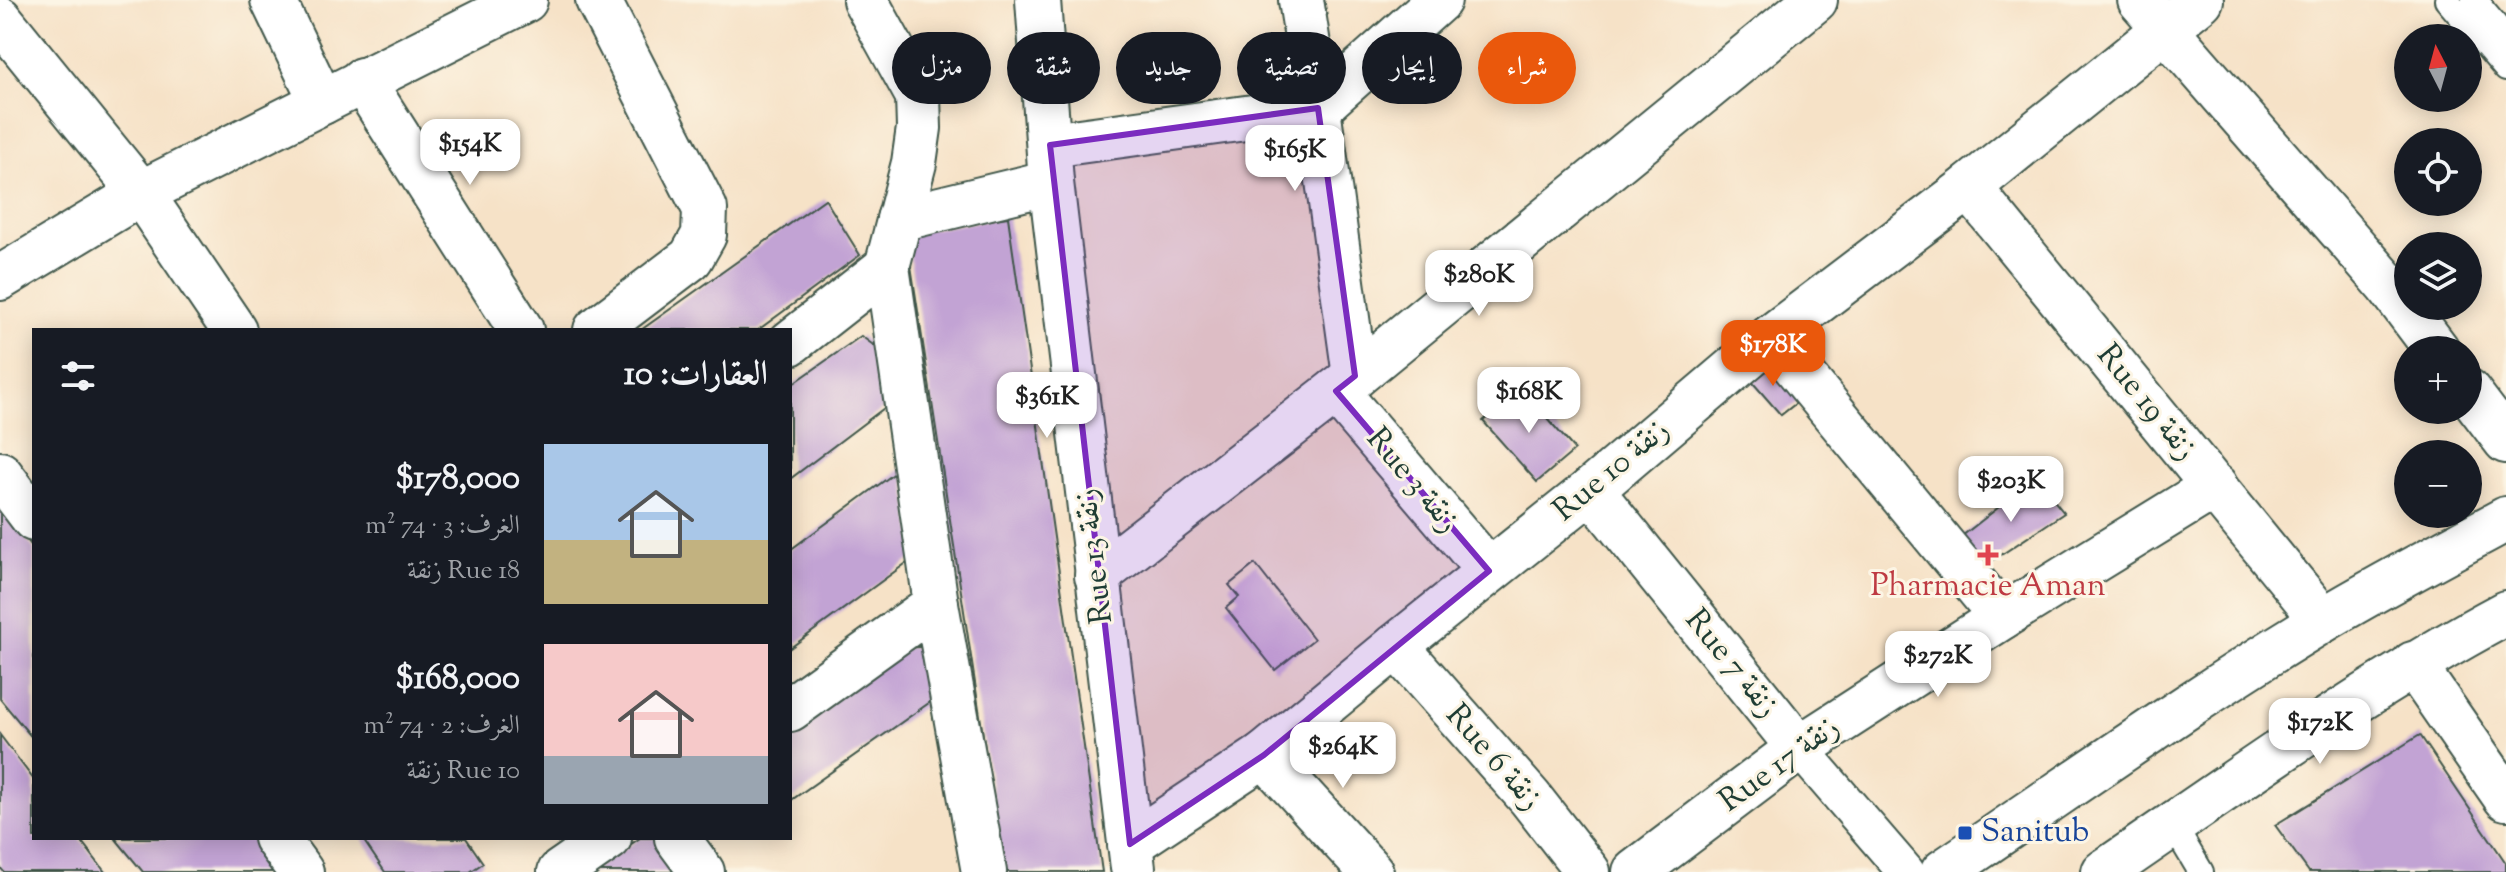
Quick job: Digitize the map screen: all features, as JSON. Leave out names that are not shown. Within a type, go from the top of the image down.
[{"type":"street","points":[[273,0],[322,102]]},
{"type":"street","points":[[598,0],[705,209],[704,235],[691,258],[599,328]]},
{"type":"street","points":[[865,0],[918,96],[919,128],[914,163],[887,267],[936,604],[984,872]]},
{"type":"street","name":"Rue 13 زنقة","points":[[1038,0],[1051,163],[1132,858]]},
{"type":"street","points":[[1301,0],[1318,108],[1345,383]]},
{"type":"street","points":[[899,219],[1051,163],[1318,108],[1439,0]]},
{"type":"street","name":"Rue 10 زنقة","points":[[1132,858],[1591,490],[1771,337],[1969,187],[2153,14],[2201,0]]},
{"type":"street","points":[[1097,576],[1345,383],[1809,2]]},
{"type":"street","points":[[0,278],[141,193],[322,102],[502,6]]},
{"type":"street","points":[[2153,14],[2389,286],[2426,336]]},
{"type":"street","points":[[0,19],[141,193],[233,328]]},
{"type":"street","points":[[362,80],[520,328]]},
{"type":"street","name":"Rue 19 زنقة","points":[[1969,187],[2323,620]]},
{"type":"street","points":[[792,341],[887,267]]},
{"type":"street","points":[[1771,337],[2002,617]]},
{"type":"street","name":"Rue 3 زنقة","points":[[1345,383],[1489,571]]},
{"type":"street","points":[[2482,409],[2506,441]]},
{"type":"street","points":[[0,474],[32,516]]},
{"type":"street","name":"Rue 17 زنقة","points":[[1635,872],[1799,748],[2002,617],[2215,486]]},
{"type":"street","name":"Rue 7 زنقة","points":[[1591,490],[1799,748],[1906,872]]},
{"type":"street","points":[[1943,872],[2323,620],[2506,519]]},
{"type":"street","points":[[792,708],[936,604]]},
{"type":"street","points":[[2104,872],[2367,693],[2506,613]]},
{"type":"street","name":"Rue 6 زنقة","points":[[1396,646],[1530,798],[1588,872]]},
{"type":"street","points":[[2413,664],[2506,798]]},
{"type":"street","points":[[1264,755],[1371,872]]},
{"type":"street","points":[[277,840],[301,872]]},
{"type":"street","points":[[560,872],[606,840]]},
{"type":"street","points":[[678,840],[702,872]]},
{"type":"lane","points":[[2447,0],[2506,69]]},
{"type":"lane","points":[[2474,0],[2506,38]]},
{"type":"lane","points":[[2173,825],[2201,872]]},
{"type":"highlighted area","points":[[1318,108],[1355,376],[1336,391],[1489,571],[1264,755],[1130,844],[1050,145]]},
{"type":"building","points":[[825,199],[860,255],[761,328],[644,328]]},
{"type":"building","points":[[1008,217],[1102,872],[1004,872],[906,233]]},
{"type":"building","points":[[861,336],[891,358],[896,399],[792,477],[792,385]]},
{"type":"building","points":[[1766,360],[1800,400],[1781,415],[1747,376]]},
{"type":"building","points":[[1521,388],[1575,450],[1537,482],[1483,421]]},
{"type":"building","points":[[903,467],[916,556],[792,647],[792,549]]},
{"type":"building","points":[[2036,478],[2064,513],[1980,569],[1957,540]]},
{"type":"building","points":[[0,505],[32,546],[32,738],[0,699]]},
{"type":"building","points":[[1255,564],[1314,639],[1275,670],[1226,608],[1239,597],[1229,585]]},
{"type":"building","points":[[936,646],[943,693],[792,800],[792,717],[887,649]]},
{"type":"building","points":[[0,735],[32,777],[32,840],[81,840],[105,872],[4,872],[0,867]]},
{"type":"building","points":[[2420,735],[2506,863],[2506,872],[2309,872],[2275,825]]},
{"type":"building","points":[[117,840],[259,840],[283,872],[143,872]]},
{"type":"building","points":[[363,840],[467,840],[483,863],[470,872],[385,872]]},
{"type":"building","points":[[637,840],[660,840],[683,872],[591,872]]},
{"type":"place","name":"Pharmacie Aman","points":[[1988,555]]},
{"type":"place","name":"Sanitub","points":[[1965,833]]}]
